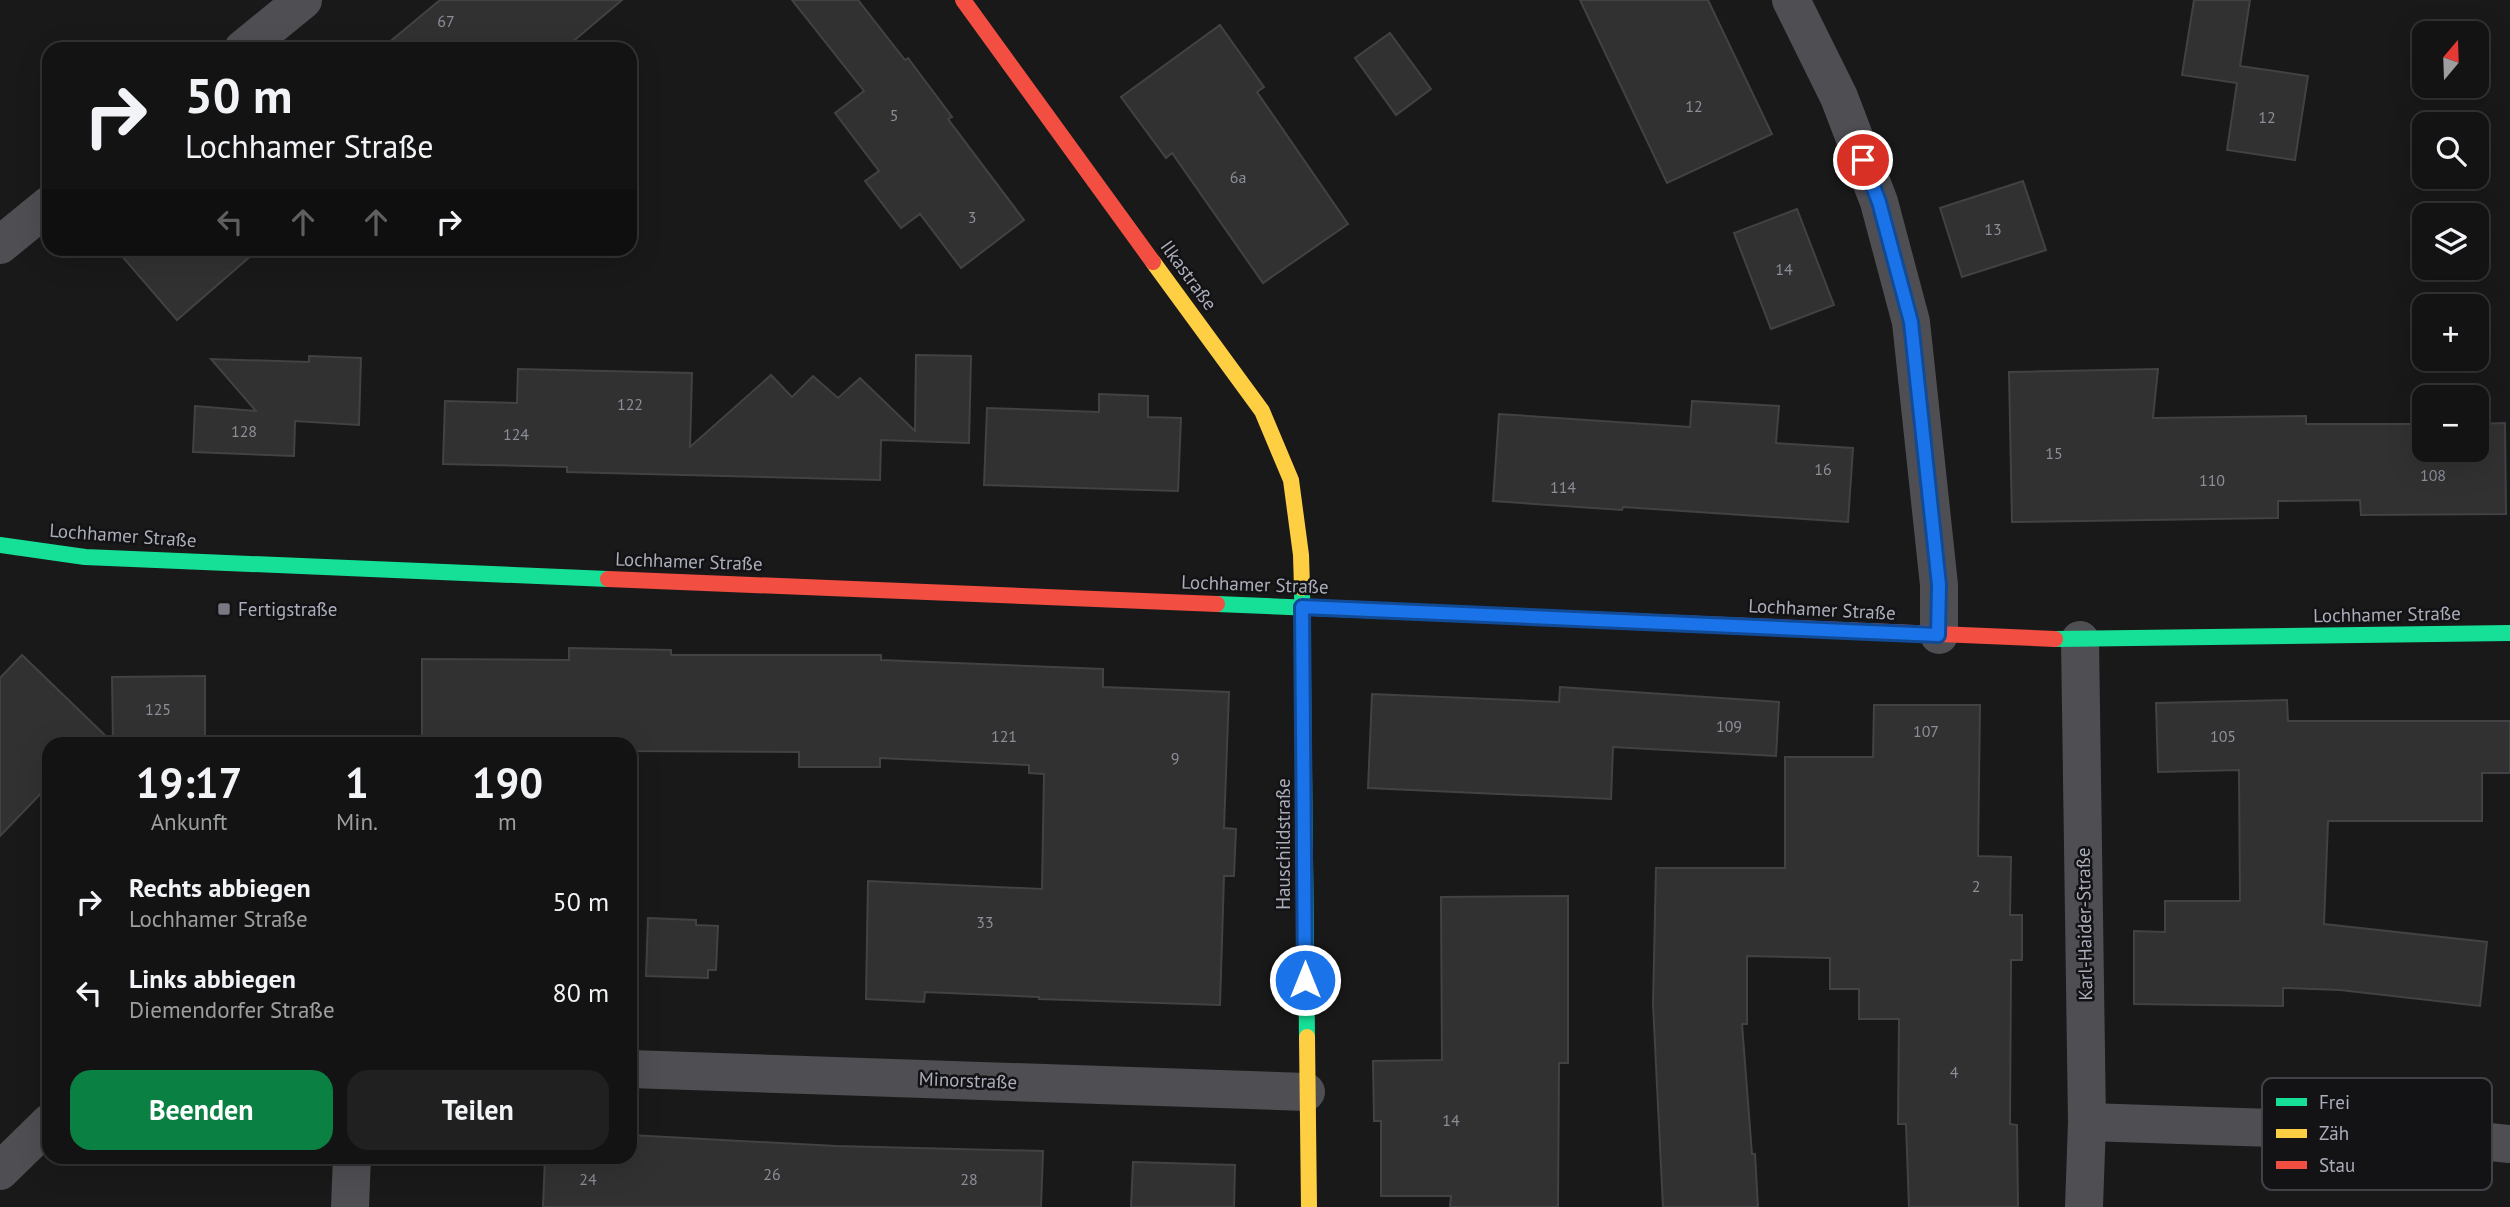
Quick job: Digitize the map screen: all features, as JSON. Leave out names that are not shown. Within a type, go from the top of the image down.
[{"type":"main road","name":"Ilkastraße","points":[[963,0],[1262,411],[1291,480],[1301,555],[1302,607]]},
{"type":"main road","name":"Lochhamer Straße","points":[[0,545],[85,557],[2080,640],[2510,633]]},
{"type":"main road","name":"Hauschildstraße","points":[[1302,607],[1309,1207]]},
{"type":"street","points":[[252,42],[303,0]]},
{"type":"street","points":[[1791,0],[1839,97],[1879,202],[1911,322],[1939,585],[1938,635]]},
{"type":"street","points":[[0,245],[42,211]]},
{"type":"street","name":"Karl-Haider-Straße","points":[[2080,640],[2087,1122],[2084,1207]]},
{"type":"street","name":"Minorstraße","points":[[637,1069],[1306,1092]]},
{"type":"street","points":[[2087,1122],[2262,1128]]},
{"type":"street","points":[[0,1171],[42,1130]]},
{"type":"street","points":[[2492,1142],[2510,1144]]},
{"type":"street","points":[[350,1207],[352,1164]]},
{"type":"building","points":[[440,0],[622,0],[572,42],[389,42]]},
{"type":"building","points":[[792,0],[858,0],[905,60],[908,58],[952,117],[948,119],[1024,220],[961,268],[920,214],[901,228],[865,181],[879,171],[835,113],[864,91]]},
{"type":"building","points":[[1580,0],[1708,0],[1772,134],[1667,183]]},
{"type":"building","points":[[2194,0],[2250,0],[2240,66],[2308,76],[2295,160],[2227,150],[2237,83],[2182,75]]},
{"type":"building","points":[[1220,25],[1264,87],[1257,92],[1348,224],[1263,283],[1172,153],[1166,158],[1121,97]]},
{"type":"building","points":[[1390,33],[1431,89],[1396,115],[1355,58]]},
{"type":"building","points":[[2023,181],[2046,250],[1962,277],[1940,208]]},
{"type":"building","points":[[1797,209],[1834,305],[1771,329],[1734,233]]},
{"type":"building","points":[[122,256],[251,256],[177,320]]},
{"type":"building","points":[[916,355],[971,356],[969,443],[881,440],[880,480],[567,472],[567,467],[443,464],[445,401],[517,403],[518,369],[692,373],[690,447],[771,375],[792,397],[813,376],[838,398],[860,378],[915,431]]},
{"type":"building","points":[[309,356],[361,358],[359,425],[295,421],[294,456],[193,452],[195,406],[256,411],[211,359],[309,362]]},
{"type":"building","points":[[2158,369],[2153,418],[2306,416],[2306,424],[2412,424],[2412,462],[2489,462],[2489,424],[2505,423],[2506,514],[2361,515],[2360,500],[2278,501],[2278,518],[2012,522],[2009,372]]},
{"type":"building","points":[[1099,394],[1148,396],[1148,417],[1181,418],[1178,491],[984,485],[987,408],[1099,412]]},
{"type":"building","points":[[1692,401],[1779,406],[1776,443],[1853,448],[1848,522],[1493,501],[1499,414],[1690,427]]},
{"type":"building","points":[[569,648],[671,650],[671,655],[881,655],[881,660],[1103,669],[1103,687],[1229,692],[1224,828],[1236,829],[1234,876],[1224,876],[1220,1005],[925,992],[924,1002],[866,999],[868,881],[1042,889],[1044,774],[1029,773],[1029,765],[880,758],[880,767],[799,767],[799,752],[637,751],[637,737],[422,737],[422,659],[569,660]]},
{"type":"building","points":[[22,655],[107,737],[42,737],[42,792],[0,836],[0,678]]},
{"type":"building","points":[[205,676],[205,737],[113,737],[112,677]]},
{"type":"building","points":[[1560,687],[1779,702],[1776,756],[1613,747],[1611,799],[1368,788],[1372,694],[1559,702]]},
{"type":"building","points":[[2287,700],[2288,721],[2510,721],[2510,773],[2482,773],[2482,821],[2328,821],[2324,924],[2487,942],[2480,1006],[2340,990],[2283,988],[2283,1006],[2134,1004],[2134,931],[2165,932],[2165,901],[2240,901],[2239,770],[2158,772],[2156,703]]},
{"type":"building","points":[[1874,705],[1980,705],[1978,856],[2011,857],[2010,915],[2022,915],[2022,960],[2011,960],[2010,1124],[2017,1125],[2018,1207],[1909,1207],[1906,1124],[1898,1124],[1899,1019],[1859,1019],[1859,989],[1830,989],[1830,958],[1747,956],[1747,1024],[1742,1024],[1758,1207],[1663,1207],[1653,1004],[1656,868],[1785,868],[1785,757],[1873,757]]},
{"type":"building","points":[[1568,896],[1568,1063],[1559,1063],[1558,1207],[1450,1207],[1451,1196],[1381,1196],[1381,1121],[1374,1121],[1373,1061],[1442,1060],[1441,897]]},
{"type":"building","points":[[648,918],[696,920],[696,925],[718,926],[716,970],[708,970],[708,978],[646,976]]},
{"type":"building","points":[[637,1135],[836,1146],[1043,1151],[1041,1207],[543,1207],[545,1164],[637,1164]]},
{"type":"building","points":[[1133,1162],[1235,1165],[1234,1207],[1131,1207]]},
{"type":"traffic: fast","points":[[0,545],[85,557],[608,579]]},
{"type":"traffic: fast","points":[[1302,588],[1307,1037]]},
{"type":"traffic: fast","points":[[1217,604],[1558,618]]},
{"type":"traffic: fast","points":[[2055,639],[2510,633]]},
{"type":"traffic: slow","points":[[1153,262],[1262,411],[1291,480],[1301,555],[1302,588]]},
{"type":"traffic: slow","points":[[1307,1037],[1309,1207]]},
{"type":"traffic: jam","points":[[963,0],[1153,262]]},
{"type":"traffic: jam","points":[[608,579],[1217,604]]},
{"type":"traffic: jam","points":[[1558,618],[2055,639]]},
{"type":"place","name":"Fertigstraße","points":[[224,609]]},
{"type":"route","points":[[1305,980],[1302,607],[1938,635],[1939,585],[1911,322],[1879,202],[1863,160]]}]
